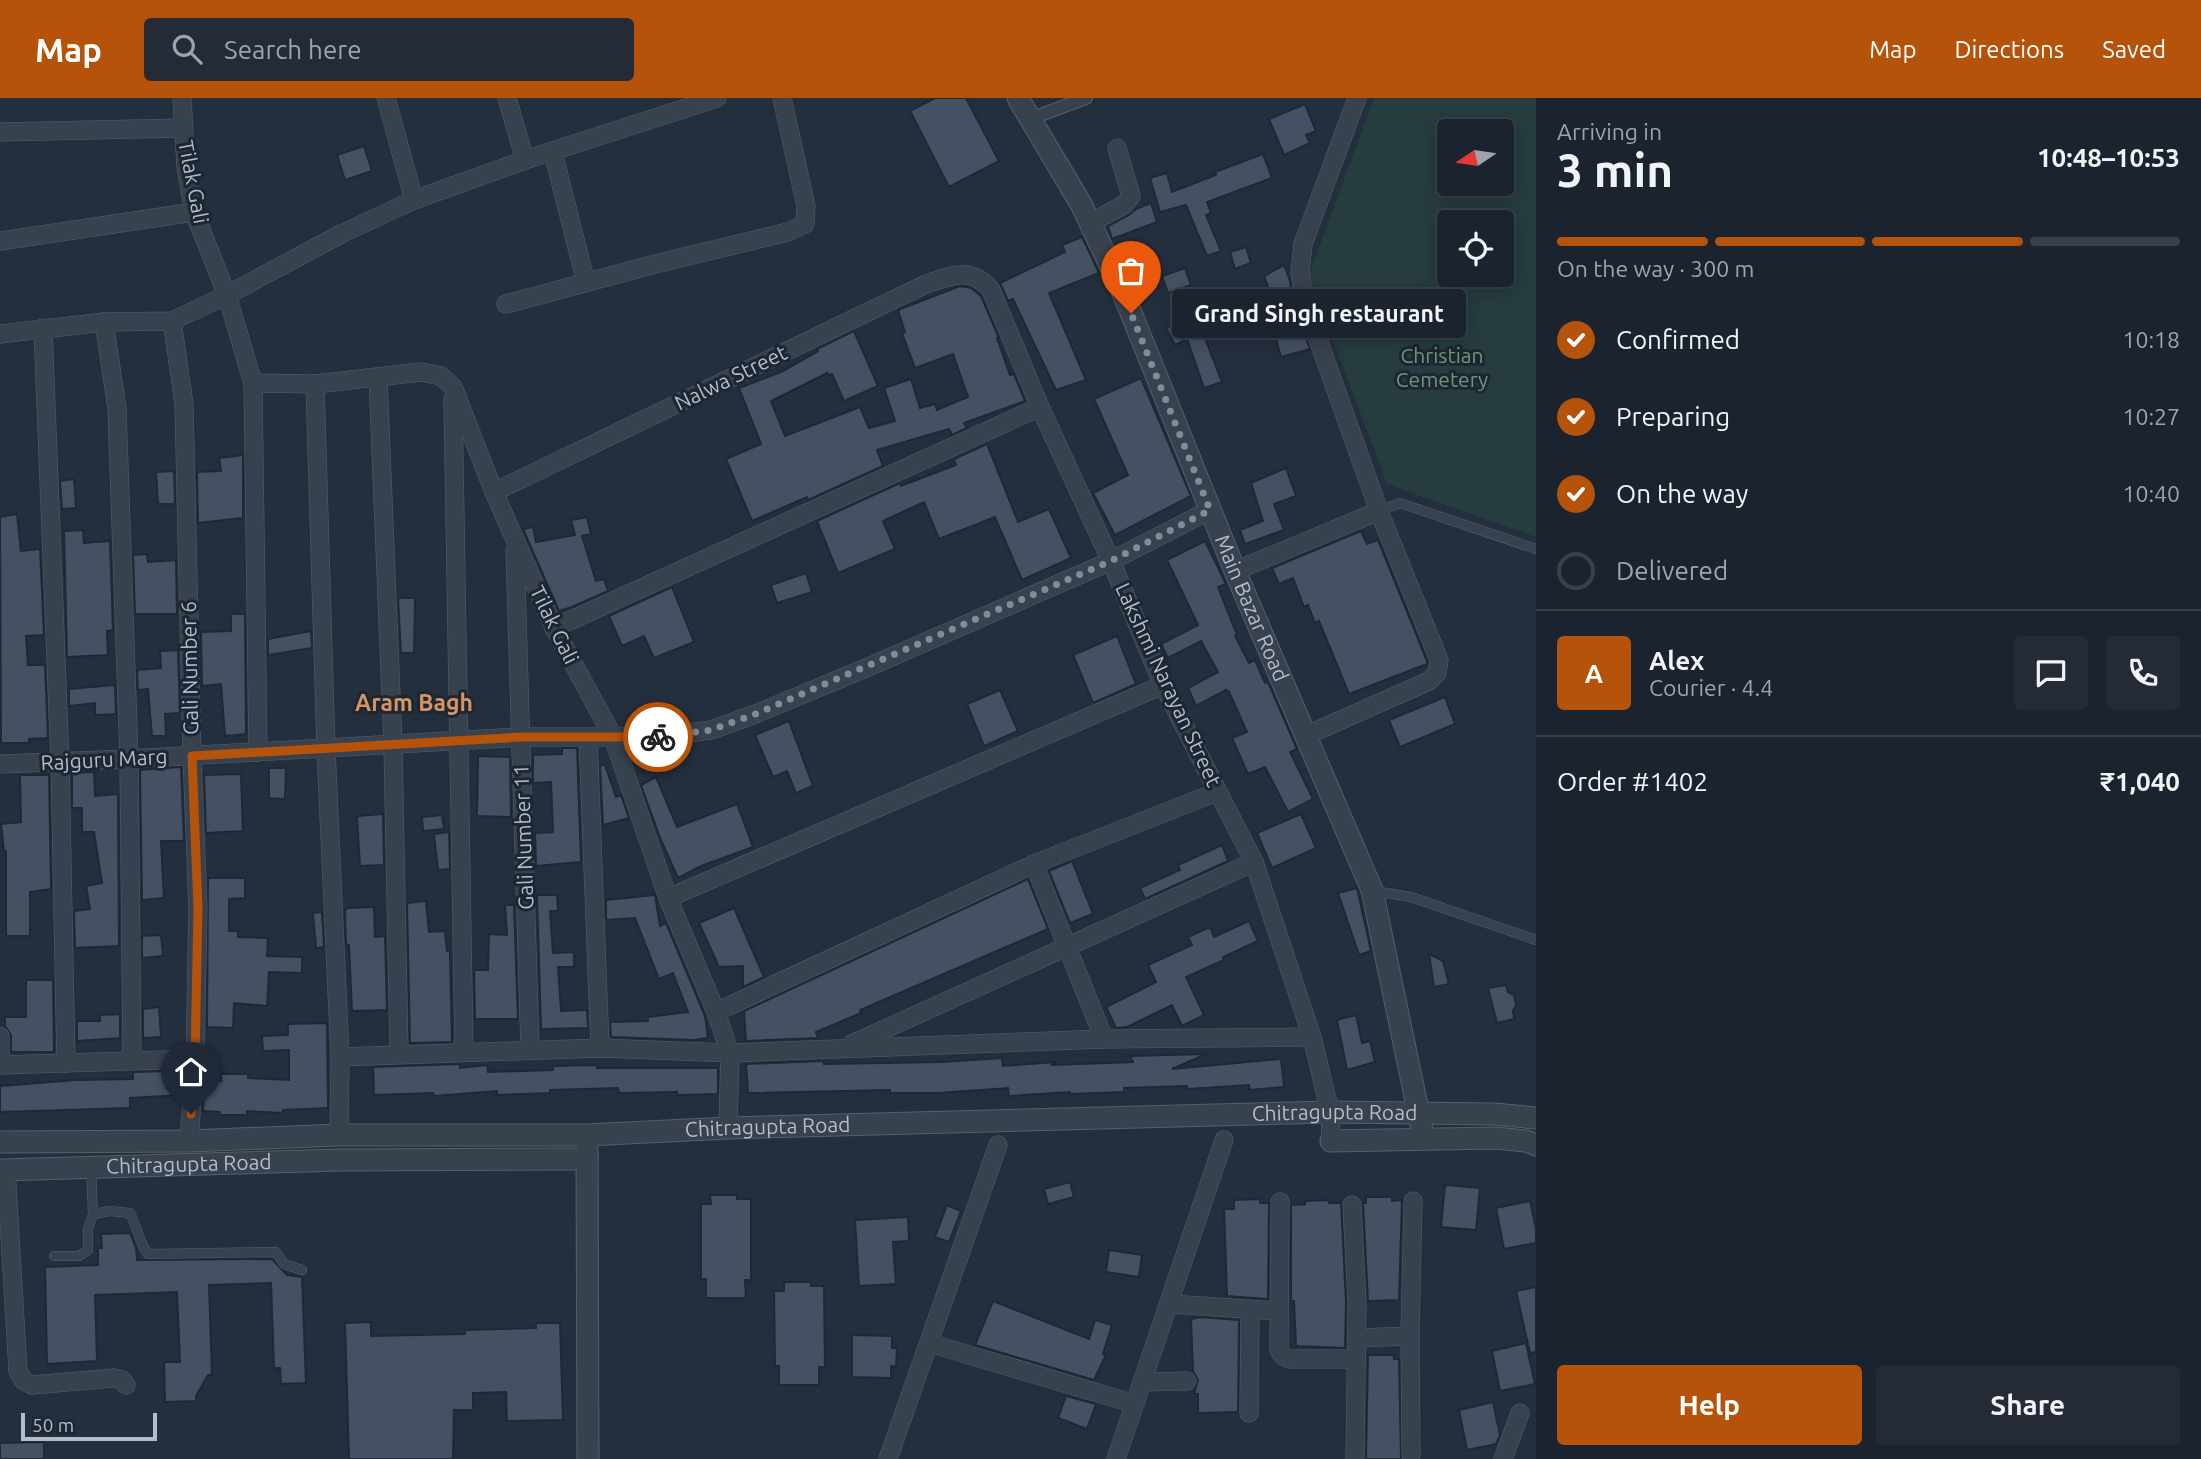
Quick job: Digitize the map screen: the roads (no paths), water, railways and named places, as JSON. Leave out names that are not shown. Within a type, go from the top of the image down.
[{"type":"street","name":"Tilak Gali","points":[[182,98],[186,167],[194,212],[227,295],[253,383],[258,752]]},
{"type":"street","points":[[386,98],[414,201]]},
{"type":"street","points":[[507,98],[525,160]]},
{"type":"street","points":[[0,334],[104,322],[172,321],[341,234],[414,201],[682,104],[717,98]]},
{"type":"street","points":[[506,304],[788,233],[805,224],[806,206],[782,98]]},
{"type":"street","name":"Main Bazar Road","points":[[1018,98],[1090,223],[1121,288],[1235,570],[1372,890],[1424,1139]]},
{"type":"street","points":[[1030,119],[1086,98]]},
{"type":"street","points":[[1305,736],[1429,681],[1437,673],[1439,660],[1379,511],[1304,300],[1300,272],[1303,244],[1357,98]]},
{"type":"street","points":[[0,132],[183,128]]},
{"type":"street","points":[[1090,223],[1125,205],[1131,196],[1117,148]]},
{"type":"street","points":[[553,152],[586,283]]},
{"type":"street","points":[[0,241],[194,212]]},
{"type":"street","name":"Nalwa Street","points":[[494,492],[924,285],[953,275],[971,275]]},
{"type":"street","name":"Lakshmi Narayan Street","points":[[971,275],[983,279],[991,290],[1163,685],[1254,862],[1312,1037],[1330,1112],[1331,1141]]},
{"type":"street","name":"Gali Number 6","points":[[172,321],[184,404],[198,908],[195,1059],[189,1141]]},
{"type":"street","points":[[104,322],[117,408],[129,759],[132,1060]]},
{"type":"street","points":[[43,328],[60,762],[66,1063]]},
{"type":"street","points":[[253,383],[315,384],[421,372],[441,376],[453,387],[464,1051]]},
{"type":"street","points":[[378,377],[393,745],[399,1053]]},
{"type":"street","points":[[315,384],[326,749],[340,1057],[339,1135]]},
{"type":"street","name":"Tilak Gali","points":[[453,387],[494,492],[554,628],[613,737],[668,898],[716,1012],[730,1053]]},
{"type":"street","points":[[554,628],[1040,407]]},
{"type":"street","name":"Rajguru Marg","points":[[0,764],[521,737],[658,737],[711,730],[753,715],[1111,561],[1210,510]]},
{"type":"street","points":[[1235,570],[1379,511]]},
{"type":"street","name":"Gali Number 11","points":[[514,539],[530,1050]]},
{"type":"street","points":[[668,898],[1163,685]]},
{"type":"street","points":[[589,738],[600,1048]]},
{"type":"street","points":[[716,1012],[1034,864],[1217,792]]},
{"type":"street","points":[[843,1049],[1254,862]]},
{"type":"street","points":[[1034,864],[1104,1039]]},
{"type":"street","points":[[0,1036],[0,1065],[195,1059]]},
{"type":"street","points":[[340,1057],[600,1048],[730,1053],[1104,1039],[1312,1037]]},
{"type":"street","points":[[727,1128],[730,1053]]},
{"type":"street","name":"Chitragupta Road","points":[[0,1142],[189,1141],[339,1135],[587,1135],[727,1128],[1330,1112],[1503,1114],[1536,1118]]},
{"type":"street","points":[[587,1135],[589,1459]]},
{"type":"street","name":"Chitragupta Road","points":[[1331,1141],[1510,1139],[1536,1144]]},
{"type":"street","points":[[1116,1459],[1224,1140]]},
{"type":"street","points":[[888,1459],[998,1145]]},
{"type":"street","name":"Chitragupta Road","points":[[3,1170],[340,1160],[587,1160]]},
{"type":"street","points":[[3,1170],[18,1371],[23,1380],[32,1385],[114,1378],[122,1380],[126,1385]]},
{"type":"street","points":[[1411,1455],[1413,1200]]},
{"type":"street","points":[[1280,1202],[1279,1350],[1289,1359],[1356,1359]]},
{"type":"street","points":[[1352,1205],[1357,1338],[1355,1459]]},
{"type":"street","points":[[1169,1304],[1278,1311]]},
{"type":"street","points":[[1249,1413],[1250,1310]]},
{"type":"street","points":[[1357,1338],[1410,1336]]},
{"type":"street","points":[[929,1343],[1135,1404]]},
{"type":"street","points":[[1142,1382],[1188,1381]]},
{"type":"street","points":[[1503,1459],[1521,1413]]},
{"type":"lane","points":[[1379,511],[1400,503],[1536,549]]},
{"type":"lane","points":[[1372,890],[1411,897],[1536,940]]},
{"type":"lane","points":[[54,1256],[79,1256],[88,1250],[88,1229],[93,1214],[91,1168]]},
{"type":"lane","points":[[93,1214],[110,1211],[130,1213],[138,1227],[143,1248],[148,1254],[276,1252],[284,1264],[302,1270]]},
{"type":"place","name":"Grand Singh restaurant","points":[[1131,313]]},
{"type":"district","name":"Aram Bagh","points":[[414,703]]},
{"type":"park label","name":"Christian Cemetery","points":[[1442,368]]}]
